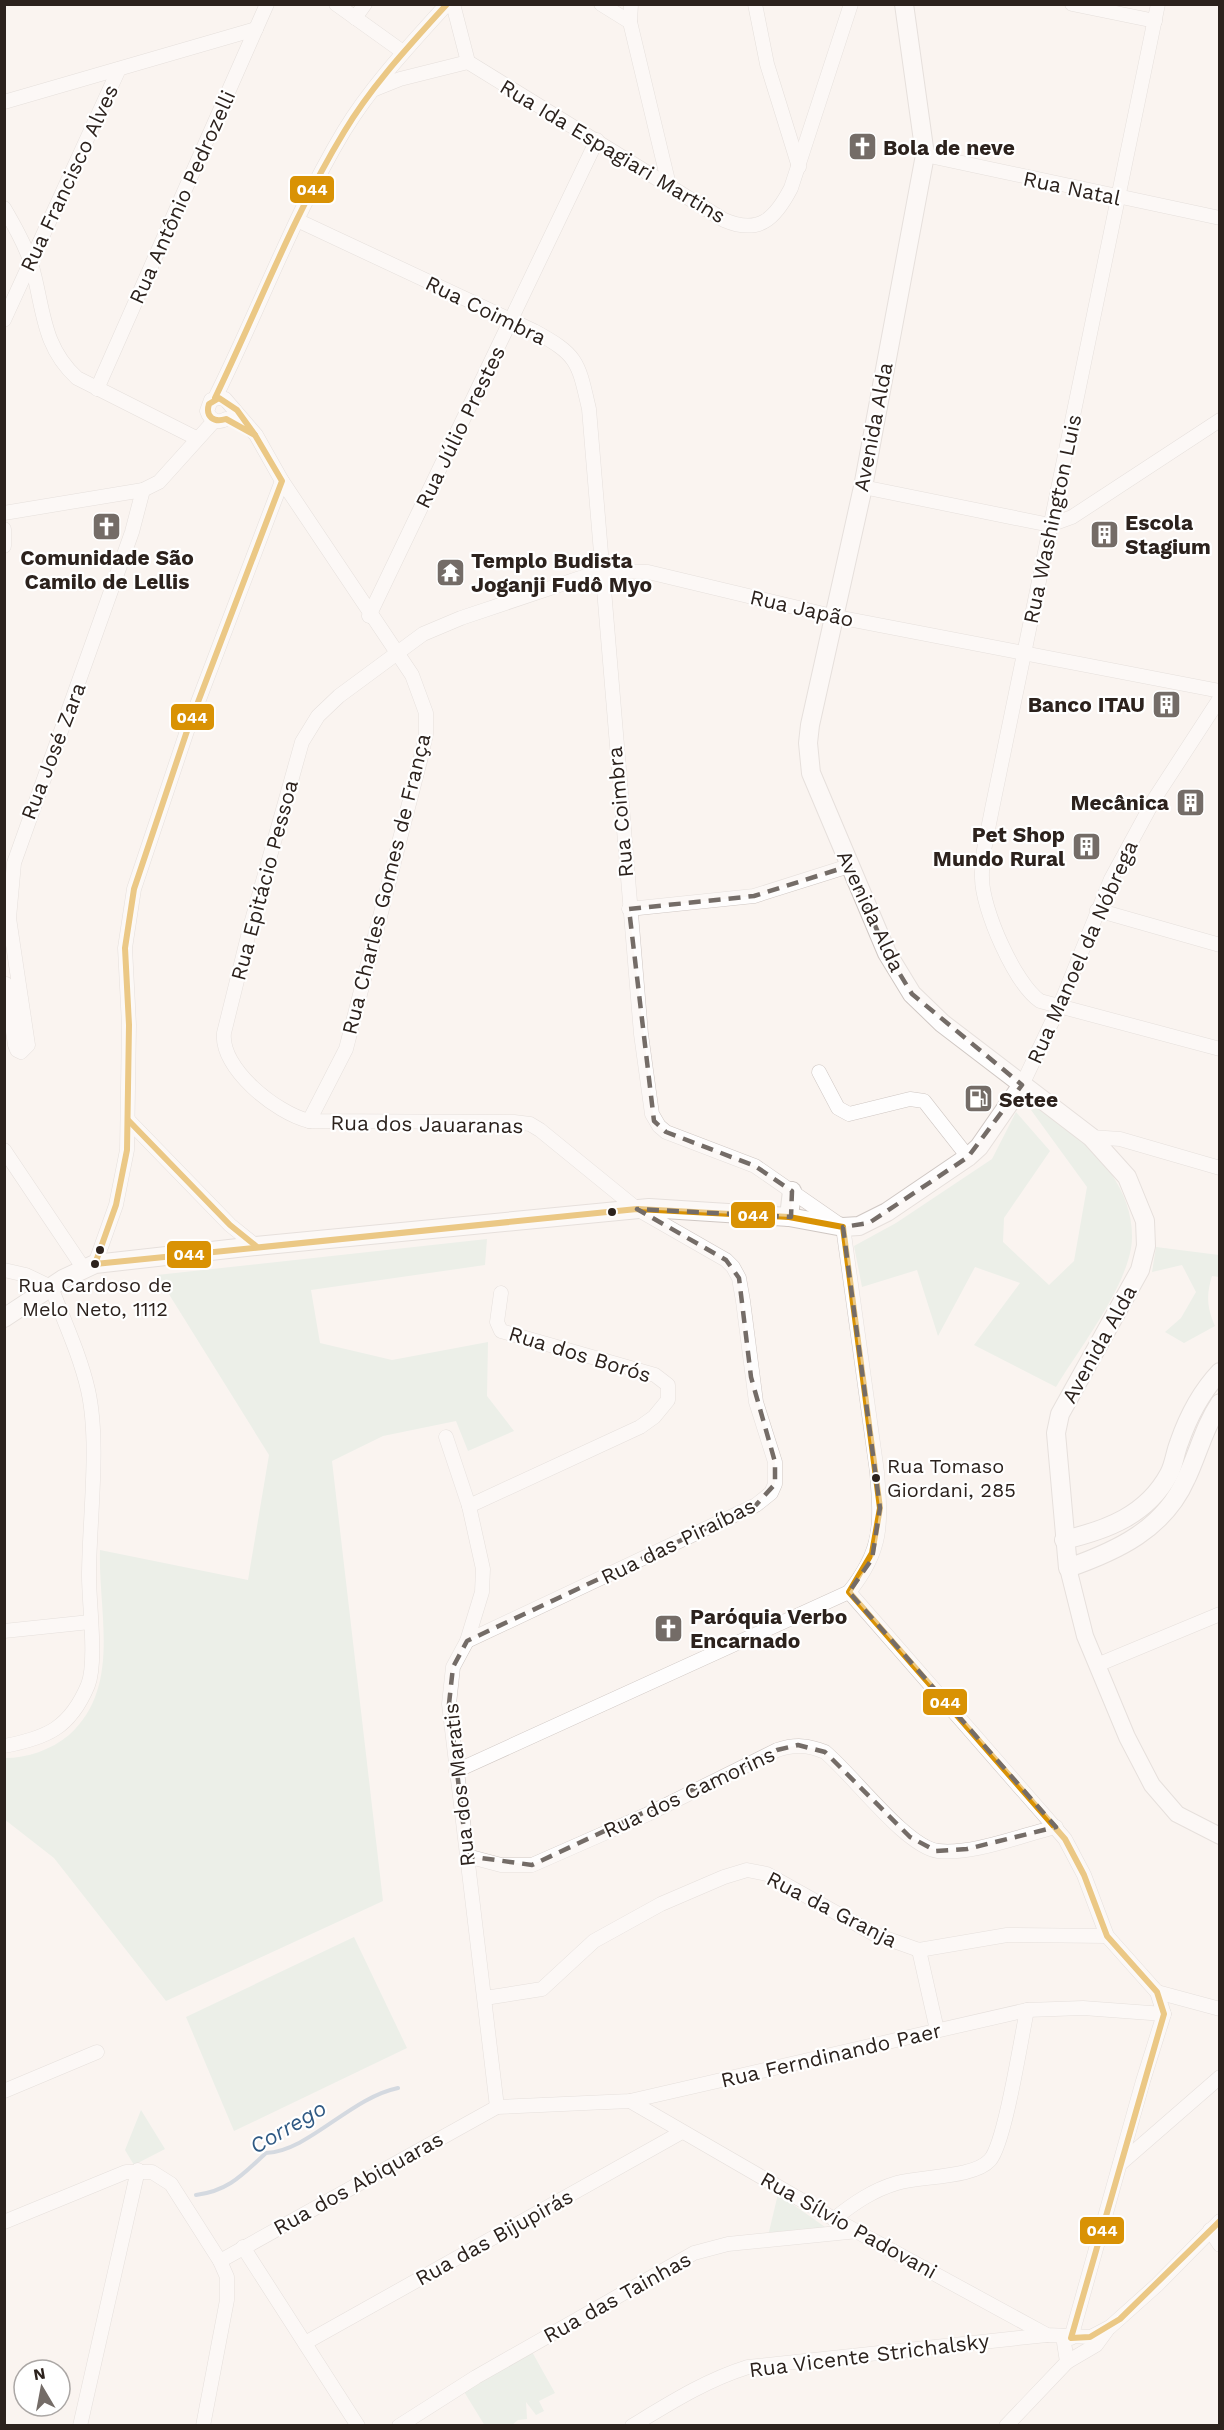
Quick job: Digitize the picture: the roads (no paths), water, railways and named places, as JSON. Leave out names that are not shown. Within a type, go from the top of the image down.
[{"type":"main road","name":"Avenida Alda","points":[[904,4],[925,155],[863,487],[832,616],[810,725],[808,751],[815,787],[887,954],[912,994],[942,1023],[1091,1137],[1127,1177],[1145,1221],[1146,1246],[1132,1287],[1060,1414],[1056,1433],[1068,1568]]},
{"type":"main road","points":[[4,1318],[51,1287],[90,1267],[256,1246],[637,1209],[789,1217],[843,1227],[869,1223],[968,1157],[979,1147],[1022,1085]]},
{"type":"main road","points":[[789,1217],[792,1191]]},
{"type":"main road","points":[[1064,1540],[1108,1528],[1134,1514],[1156,1495],[1170,1472],[1193,1408],[1220,1372]]},
{"type":"main road","points":[[1068,1568],[1128,1542],[1152,1526],[1173,1503],[1186,1481],[1211,1417],[1220,1403]]},
{"type":"street","name":"Rua Antônio Pedrozelli","points":[[97,389],[267,4]]},
{"type":"street","points":[[336,4],[403,52]]},
{"type":"street","points":[[355,18],[366,4]]},
{"type":"street","points":[[4,513],[143,490],[159,482],[216,418],[231,413],[223,400],[224,380],[298,221],[344,131],[403,52],[447,4]]},
{"type":"street","points":[[374,89],[400,79],[468,62],[453,4]]},
{"type":"street","points":[[601,4],[630,22]]},
{"type":"street","points":[[631,4],[630,22],[669,185]]},
{"type":"street","points":[[755,4],[767,64],[798,167]]},
{"type":"street","name":"Rua Ida Espagiari Martins","points":[[468,62],[724,220],[740,227],[754,226],[769,220],[782,206],[798,167],[851,4]]},
{"type":"street","points":[[1072,4],[1155,21]]},
{"type":"street","name":"Rua Washington Luis","points":[[1158,4],[992,809],[981,876],[987,909],[1022,984],[1040,1001],[1220,1049]]},
{"type":"street","points":[[4,102],[256,28]]},
{"type":"street","name":"Rua Francisco Alves","points":[[5,318],[119,69]]},
{"type":"street","name":"Rua Júlio Prestes","points":[[369,616],[597,140]]},
{"type":"street","name":"Rua Natal","points":[[925,155],[1220,218]]},
{"type":"street","points":[[4,208],[30,261],[52,347],[61,363],[77,378],[97,389],[197,437]]},
{"type":"street","name":"Rua Coimbra","points":[[298,221],[564,347],[576,363],[582,377],[589,409],[629,909],[641,1034],[654,1121],[666,1132],[755,1166],[843,1227]]},
{"type":"street","points":[[223,400],[207,407],[216,418],[256,435]]},
{"type":"street","name":"Rua Charles Gomes de França","points":[[223,400],[256,435],[282,481],[369,616],[397,652],[421,694],[426,713],[426,734],[346,1049],[302,1120]]},
{"type":"street","points":[[863,487],[1050,525],[1072,517],[1220,420]]},
{"type":"street","points":[[90,1267],[124,1173],[129,1121],[126,948],[134,889],[187,732],[282,481]]},
{"type":"street","name":"Rua José Zara","points":[[6,984],[15,1045],[21,1052],[28,1045],[7,890],[22,835],[132,532],[143,490]]},
{"type":"street","points":[[4,529],[4,546]]},
{"type":"street","name":"Rua Japão","points":[[397,652],[423,634],[461,618],[601,571],[623,569],[648,572],[832,616],[1220,692]]},
{"type":"street","name":"Rua Epitácio Pessoa","points":[[302,1120],[264,1098],[230,1059],[224,1049],[224,1033],[251,924],[302,742],[318,716],[339,696],[397,652]]},
{"type":"street","name":"Rua Manoel da Nóbrega","points":[[1022,1085],[1060,1005],[1097,910],[1155,798],[1220,698]]},
{"type":"street","points":[[629,909],[754,896],[849,866]]},
{"type":"street","points":[[1097,910],[1220,945]]},
{"type":"street","points":[[819,1072],[838,1108],[849,1114],[910,1099],[924,1101],[968,1157]]},
{"type":"street","name":"Rua dos Jauaranas","points":[[302,1120],[530,1124],[637,1209]]},
{"type":"street","points":[[129,1121],[230,1226],[256,1246]]},
{"type":"street","points":[[1091,1137],[1120,1139],[1220,1168]]},
{"type":"street","points":[[4,1150],[90,1267]]},
{"type":"street","name":"Rua das Piraíbas","points":[[467,1641],[756,1505],[771,1493],[775,1485],[775,1461],[751,1377],[739,1278],[726,1260],[637,1209]]},
{"type":"street","points":[[456,1771],[849,1592],[872,1559],[877,1543],[880,1508],[843,1227]]},
{"type":"street","points":[[4,1270],[26,1275],[51,1287],[82,1371],[90,1408],[92,1670],[83,1696],[59,1726],[48,1735],[36,1740],[4,1746]]},
{"type":"street","name":"Rua dos Borós","points":[[469,1506],[640,1428],[654,1417],[668,1400],[668,1385],[656,1375],[501,1331],[497,1322],[501,1293]]},
{"type":"street","name":"Rua dos Maratis","points":[[446,1437],[469,1506],[483,1569],[482,1592],[467,1641],[453,1667],[449,1704],[497,2107]]},
{"type":"street","name":"Avenida Alda","points":[[1068,1568],[1078,1615],[1097,1665],[1127,1737],[1158,1796],[1188,1822],[1220,1836]]},
{"type":"street","points":[[849,1592],[1056,1827],[1075,1856],[1107,1936],[1157,1992],[1164,2014],[1067,2337],[1067,2362]]},
{"type":"street","points":[[1097,1665],[1220,1614]]},
{"type":"street","points":[[4,1631],[90,1622]]},
{"type":"street","name":"Rua dos Camorins","points":[[466,1857],[501,1865],[532,1865],[648,1814],[758,1758],[798,1745],[812,1746],[825,1752],[910,1837],[936,1851],[968,1849],[1056,1827]]},
{"type":"street","name":"Rua da Granja","points":[[484,1998],[542,1989],[578,1953],[624,1923],[724,1876],[747,1870],[767,1874],[874,1934],[919,1950],[1007,1935],[1107,1936]]},
{"type":"street","points":[[919,1950],[937,2030]]},
{"type":"street","points":[[1157,1992],[1220,2009]]},
{"type":"street","name":"Rua Ferndinando Paer","points":[[497,2107],[630,2101],[1028,2010],[1083,2008],[1164,2014]]},
{"type":"street","points":[[834,2218],[883,2187],[899,2182],[973,2170],[990,2160],[1000,2140],[1028,2010]]},
{"type":"street","points":[[4,2091],[97,2052]]},
{"type":"street","points":[[1120,2164],[1220,2077]]},
{"type":"street","name":"Rua Sílvio Padovani","points":[[630,2101],[834,2218],[1047,2335],[1067,2337]]},
{"type":"street","name":"Rua dos Abiquaras","points":[[220,2260],[497,2107]]},
{"type":"street","name":"Rua das Bijupirás","points":[[305,2343],[682,2132]]},
{"type":"street","points":[[4,2222],[111,2177],[138,2170],[161,2176],[171,2184],[220,2260],[226,2277],[227,2300],[204,2419],[215,2426]]},
{"type":"street","points":[[80,2426],[138,2170]]},
{"type":"street","points":[[1215,2225],[1220,2245]]},
{"type":"street","points":[[1006,2426],[1067,2362],[1096,2345],[1110,2327],[1157,2285],[1215,2225]]},
{"type":"street","name":"Rua das Tainhas","points":[[399,2426],[486,2372],[694,2253],[728,2244],[858,2231]]},
{"type":"street","points":[[243,2247],[358,2426]]},
{"type":"street","points":[[1067,2337],[1091,2337],[1110,2327]]},
{"type":"street","name":"Rua Vicente Strichalsky","points":[[632,2426],[724,2374],[748,2367],[1047,2335]]},
{"type":"waterway","name":"Corrego","points":[[196,2195],[218,2190],[235,2180],[266,2153],[282,2150],[298,2143],[363,2102],[398,2088]]},
{"type":"place","name":"Bola de neve","points":[[862,147]]},
{"type":"place","name":"Comunidade São Camilo de Lellis","points":[[107,526]]},
{"type":"place","name":"Escola Stagium","points":[[1104,534]]},
{"type":"place","name":"Templo Budista Joganji Fudô Myo","points":[[450,572]]},
{"type":"place","name":"Banco ITAU","points":[[1166,704]]},
{"type":"place","name":"Mecânica","points":[[1190,802]]},
{"type":"place","name":"Pet Shop Mundo Rural","points":[[1086,846]]},
{"type":"place","name":"Setee","points":[[978,1099]]},
{"type":"place","name":"Rua Cardoso de Melo Neto, 1112","points":[[95,1264]]},
{"type":"place","name":"Rua Tomaso Giordani, 285","points":[[876,1478]]},
{"type":"place","name":"Paróquia Verbo Encarnado","points":[[669,1628]]}]
